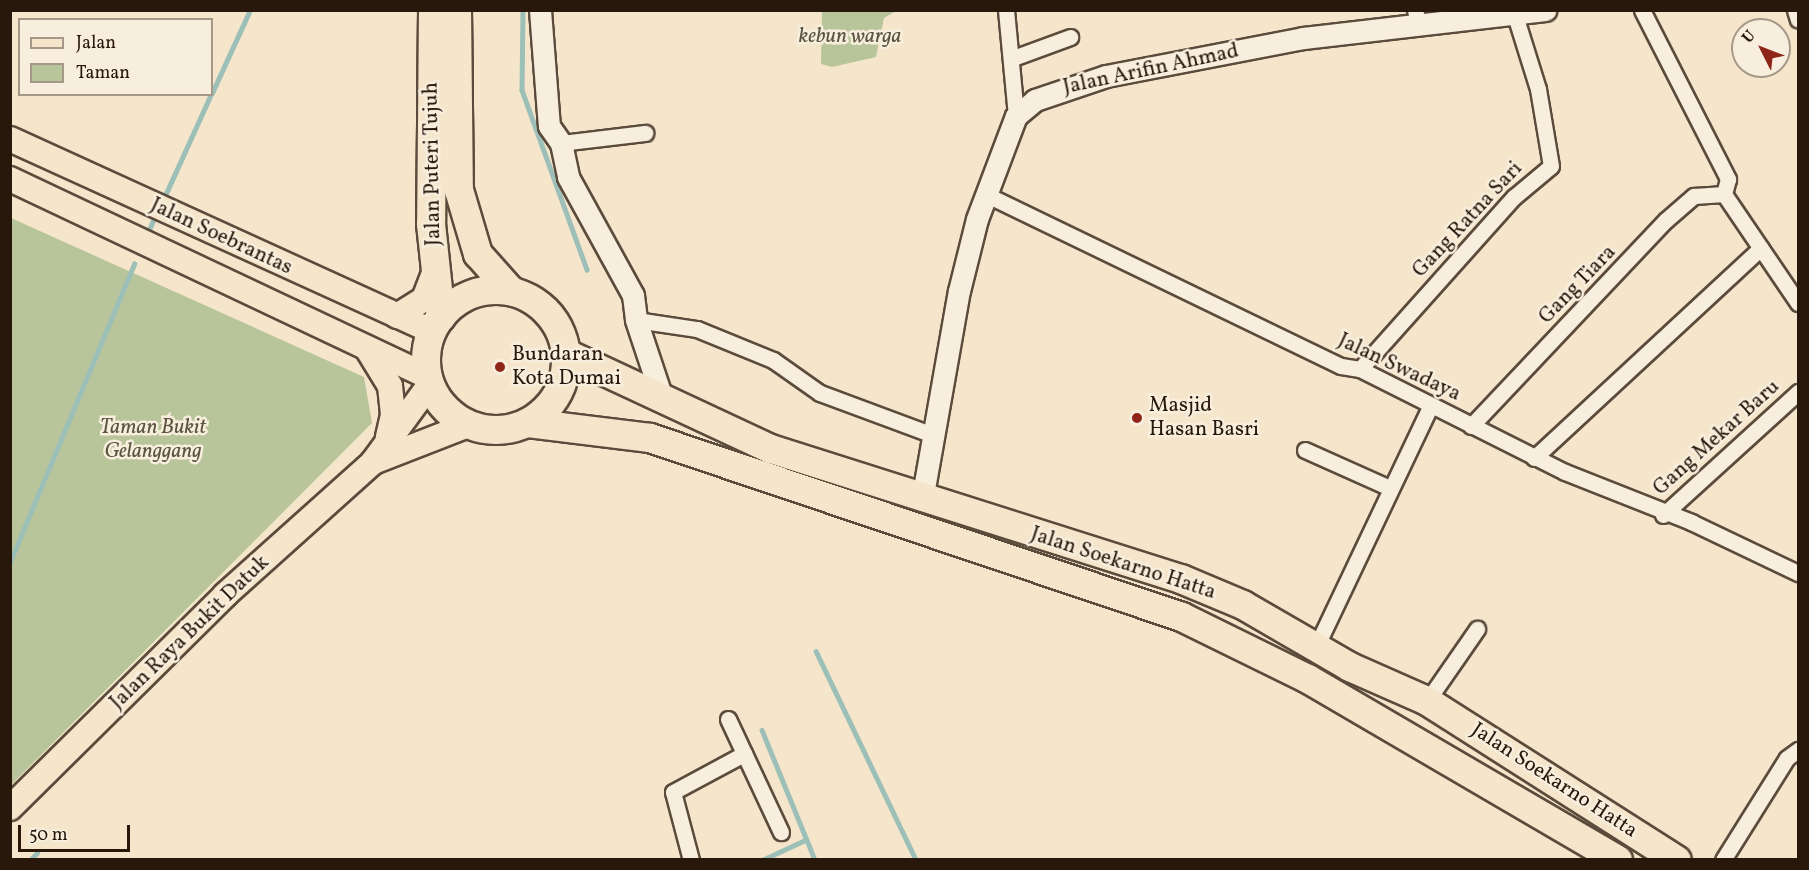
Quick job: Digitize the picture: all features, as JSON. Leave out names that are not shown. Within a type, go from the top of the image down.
[{"type":"highway","name":"Jalan Puteri Tujuh","points":[[433,10],[436,324]]},
{"type":"highway","name":"Jalan Puteri Tujuh","points":[[458,10],[459,190],[478,254],[511,291]]},
{"type":"highway","points":[[511,291],[550,314],[567,354],[558,394],[528,423],[509,429],[468,425],[438,401],[429,380],[436,324],[472,294],[511,291]]},
{"type":"highway","name":"Jalan Soekarno Hatta","points":[[567,354],[663,401],[771,449],[922,500],[1181,579],[1243,605],[1316,647],[1428,701],[1677,860]]},
{"type":"highway","name":"Jalan Soekarno Hatta","points":[[528,423],[650,438],[1182,617],[1308,679],[1618,860]]},
{"type":"main road","name":"Jalan Soebrantas","points":[[10,139],[397,316],[436,324]]},
{"type":"main road","name":"Jalan Soebrantas","points":[[10,179],[429,380]]},
{"type":"main road","points":[[397,316],[424,299],[435,271]]},
{"type":"main road","points":[[368,350],[390,386],[393,415],[387,442]]},
{"type":"main road","name":"Jalan Raya Bukit Datuk","points":[[10,808],[225,595],[373,462],[429,380]]},
{"type":"main road","name":"Jalan Raya Bukit Datuk","points":[[373,462],[468,425]]},
{"type":"street","points":[[540,10],[545,102],[549,126],[561,144],[567,177],[633,295],[636,320],[663,401]]},
{"type":"street","points":[[922,500],[958,291],[985,194],[1016,116],[1013,58],[1006,10]]},
{"type":"street","name":"Jalan Arifin Ahmad","points":[[1016,116],[1061,88],[1106,76],[1417,16],[1545,10]]},
{"type":"street","points":[[1642,10],[1728,179],[1724,194],[1798,303]]},
{"type":"street","points":[[1795,10],[1798,20]]},
{"type":"street","name":"Gang Ratna Sari","points":[[1360,369],[1515,197],[1551,166],[1538,89],[1514,12]]},
{"type":"street","points":[[1013,58],[1070,37]]},
{"type":"street","points":[[561,144],[645,133]]},
{"type":"street","name":"Jalan Swadaya","points":[[985,194],[1341,366],[1360,369],[1534,458],[1663,515],[1691,522],[1798,573]]},
{"type":"street","name":"Gang Tiara","points":[[1471,426],[1666,220],[1694,196],[1724,194]]},
{"type":"street","points":[[1534,458],[1761,248]]},
{"type":"street","points":[[636,320],[697,329],[772,360],[820,393],[933,435]]},
{"type":"street","name":"Gang Mekar Baru","points":[[1663,515],[1798,392]]},
{"type":"street","points":[[1316,647],[1431,405]]},
{"type":"street","points":[[1305,450],[1390,488]]},
{"type":"street","points":[[1428,701],[1477,629]]},
{"type":"street","points":[[728,719],[781,832]]},
{"type":"street","points":[[1723,860],[1787,758],[1798,750]]},
{"type":"street","points":[[691,860],[673,792],[744,754]]},
{"type":"green space","name":"kebun warga","points":[[822,10],[896,11],[884,18],[876,57],[832,67],[821,64]]},
{"type":"green space","name":"Taman Bukit Gelanggang","points":[[11,218],[364,377],[372,423],[11,785]]},
{"type":"waterway","points":[[213,91],[250,10]]},
{"type":"waterway","points":[[523,10],[522,90],[587,270]]},
{"type":"waterway","points":[[163,200],[210,96]]},
{"type":"waterway","points":[[146,237],[155,216]]},
{"type":"waterway","points":[[10,562],[134,264]]},
{"type":"waterway","points":[[816,651],[916,860]]},
{"type":"waterway","points":[[762,730],[815,860]]},
{"type":"waterway","points":[[762,860],[805,840]]},
{"type":"waterway","points":[[30,860],[37,853]]},
{"type":"place","name":"Bundaran Kota Dumai","points":[[500,367]]},
{"type":"place","name":"Masjid Hasan Basri","points":[[1137,418]]}]
